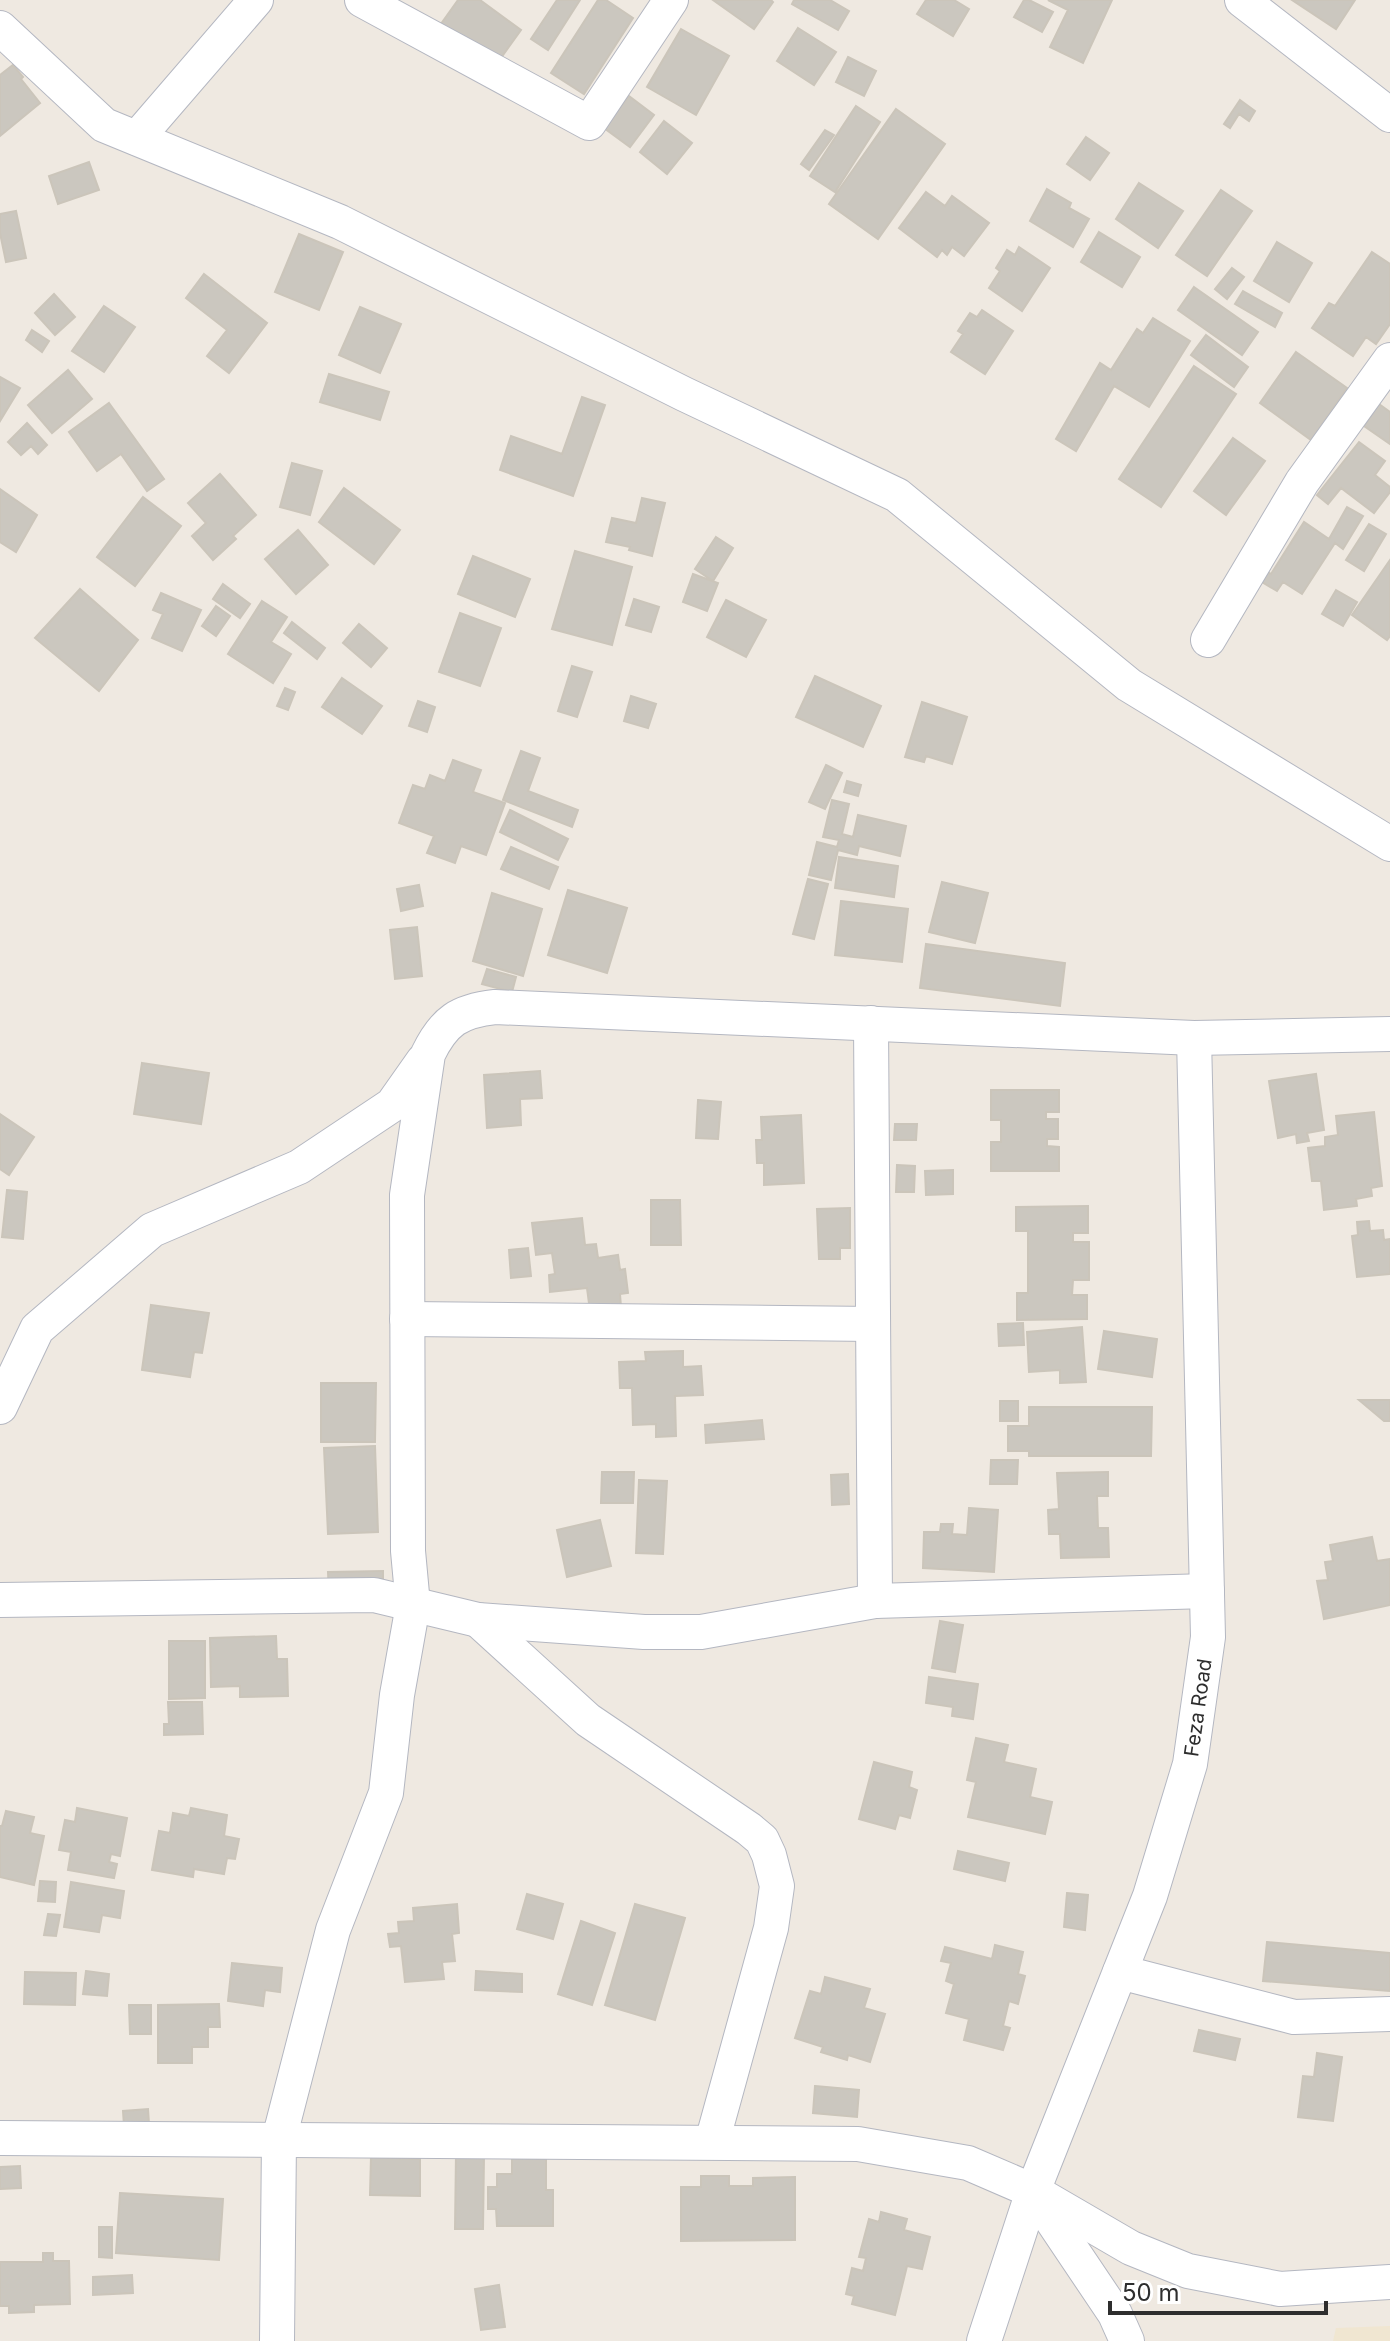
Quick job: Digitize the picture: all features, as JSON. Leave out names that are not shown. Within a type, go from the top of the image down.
[{"type":"street","points":[[137,138],[256,0]]},
{"type":"street","points":[[362,0],[589,123],[671,0]]},
{"type":"street","points":[[1242,0],[1390,115]]},
{"type":"street","points":[[0,28],[104,125],[340,222],[684,394],[897,495],[1129,685],[1390,844]]},
{"type":"street","points":[[1208,640],[1302,482],[1390,360]]},
{"type":"street","points":[[0,1407],[37,1329],[152,1230],[299,1167],[392,1105],[428,1054],[438,1034],[454,1018],[473,1009],[495,1007],[1194,1038],[1390,1034]]},
{"type":"street","points":[[871,1023],[875,1601]]},
{"type":"street","name":"Feza Road","points":[[984,2341],[1033,2191],[1150,1896],[1190,1764],[1208,1637],[1194,1038]]},
{"type":"street","points":[[277,2341],[279,2139],[333,1930],[386,1793],[397,1695],[413,1605],[408,1551],[407,1195],[428,1054]]},
{"type":"street","points":[[407,1319],[873,1324]]},
{"type":"street","points":[[0,1600],[374,1595],[478,1620],[644,1632],[701,1632],[875,1601],[1207,1591]]},
{"type":"street","points":[[478,1620],[588,1720],[749,1829],[762,1840],[769,1855],[777,1886],[771,1928],[712,2142]]},
{"type":"street","points":[[1120,1972],[1294,2017],[1390,2014]]},
{"type":"street","points":[[0,2138],[858,2144],[968,2163],[1033,2191],[1131,2248],[1188,2271],[1280,2289],[1390,2282]]},
{"type":"street","points":[[1033,2191],[1115,2314],[1127,2341]]},
{"type":"shaded area","points":[[1390,2326],[1390,2341],[1333,2341],[1336,2328]]},
{"type":"building","points":[[458,0],[480,0],[521,30],[493,69],[438,28]]},
{"type":"building","points":[[557,0],[580,0],[548,50],[531,39]]},
{"type":"building","points":[[598,0],[606,0],[633,18],[584,94],[551,73]]},
{"type":"building","points":[[713,0],[771,0],[773,2],[754,29]]},
{"type":"building","points":[[794,0],[830,0],[849,11],[838,30],[792,4]]},
{"type":"building","points":[[926,0],[954,0],[969,9],[953,36],[917,14]]},
{"type":"building","points":[[1024,0],[1053,12],[1042,32],[1014,17]]},
{"type":"building","points":[[1048,0],[1112,0],[1083,63],[1050,47],[1068,10]]},
{"type":"building","points":[[1292,0],[1355,0],[1336,29]]},
{"type":"building","points":[[798,28],[836,52],[814,85],[777,61]]},
{"type":"building","points":[[681,29],[729,56],[696,115],[647,87]]},
{"type":"building","points":[[848,57],[876,71],[864,96],[836,82]]},
{"type":"building","points":[[13,65],[40,103],[0,136],[0,75]]},
{"type":"building","points":[[629,96],[654,115],[630,147],[604,128]]},
{"type":"building","points":[[1240,100],[1255,111],[1249,121],[1239,114],[1230,128],[1224,124]]},
{"type":"building","points":[[856,106],[880,122],[835,192],[810,176]]},
{"type":"building","points":[[896,109],[945,144],[878,239],[829,204]]},
{"type":"building","points":[[664,121],[692,143],[667,174],[640,152]]},
{"type":"building","points":[[825,130],[834,135],[809,170],[801,164]]},
{"type":"building","points":[[1086,137],[1109,153],[1090,180],[1067,164]]},
{"type":"building","points":[[89,162],[99,190],[58,204],[49,176]]},
{"type":"building","points":[[1139,183],[1183,211],[1158,248],[1116,219]]},
{"type":"building","points":[[1047,189],[1071,203],[1069,208],[1089,219],[1073,247],[1030,221]]},
{"type":"building","points":[[1221,190],[1252,211],[1207,276],[1176,255]]},
{"type":"building","points":[[926,192],[945,206],[952,196],[989,223],[964,256],[952,247],[947,255],[942,250],[937,257],[899,228]]},
{"type":"building","points":[[16,211],[26,258],[6,262],[0,214]]},
{"type":"building","points":[[1099,232],[1140,257],[1122,287],[1081,262]]},
{"type":"building","points":[[299,234],[343,252],[319,310],[275,292]]},
{"type":"building","points":[[1277,242],[1312,263],[1289,302],[1254,281]]},
{"type":"building","points":[[1019,247],[1050,268],[1022,311],[989,288],[1000,271],[996,268],[1007,250],[1015,255]]},
{"type":"building","points":[[1372,252],[1390,264],[1390,324],[1376,344],[1366,337],[1353,356],[1312,328],[1329,303],[1335,306]]},
{"type":"building","points":[[1232,268],[1244,277],[1227,299],[1215,289]]},
{"type":"building","points":[[204,274],[267,323],[229,373],[207,356],[227,330],[186,298]]},
{"type":"building","points":[[1194,287],[1258,332],[1242,355],[1178,310]]},
{"type":"building","points":[[1243,291],[1282,313],[1275,327],[1235,304]]},
{"type":"building","points":[[54,294],[75,317],[55,335],[35,313]]},
{"type":"building","points":[[104,306],[135,327],[104,372],[72,351]]},
{"type":"building","points":[[360,307],[401,324],[380,373],[339,355]]},
{"type":"building","points":[[982,310],[1013,331],[985,374],[951,352],[963,334],[958,331],[970,313],[977,317]]},
{"type":"building","points":[[1153,318],[1190,341],[1149,407],[1114,386],[1076,451],[1056,439],[1100,363],[1111,370],[1137,329],[1143,333]]},
{"type":"building","points":[[32,330],[49,341],[42,352],[26,340]]},
{"type":"building","points":[[1206,335],[1248,367],[1234,387],[1191,355]]},
{"type":"building","points":[[1296,352],[1347,388],[1311,440],[1260,403]]},
{"type":"building","points":[[1194,366],[1236,394],[1161,507],[1119,479]]},
{"type":"building","points":[[68,370],[92,399],[52,433],[28,405]]},
{"type":"building","points":[[329,374],[389,392],[380,420],[320,402]]},
{"type":"building","points":[[0,377],[20,388],[0,421]]},
{"type":"building","points":[[582,397],[605,405],[573,496],[500,470],[511,436],[562,454]]},
{"type":"building","points":[[109,403],[164,479],[147,491],[121,454],[97,471],[69,432]]},
{"type":"building","points":[[1379,404],[1390,412],[1390,444],[1364,426]]},
{"type":"building","points":[[27,423],[47,445],[38,454],[31,446],[21,455],[8,442]]},
{"type":"building","points":[[1233,438],[1265,461],[1226,515],[1194,491]]},
{"type":"building","points":[[1359,442],[1385,461],[1375,475],[1390,487],[1390,492],[1374,513],[1341,488],[1328,504],[1317,495]]},
{"type":"building","points":[[292,463],[322,471],[310,515],[280,507]]},
{"type":"building","points":[[220,474],[256,515],[213,560],[192,536],[206,523],[188,503]]},
{"type":"building","points":[[344,488],[400,530],[374,564],[319,522]]},
{"type":"building","points":[[0,489],[37,515],[16,552],[0,542]]},
{"type":"building","points":[[143,497],[181,526],[135,586],[97,557]]},
{"type":"building","points":[[642,498],[665,503],[652,556],[606,542],[612,518],[636,523]]},
{"type":"building","points":[[1347,507],[1363,516],[1343,549],[1335,543],[1302,594],[1283,582],[1277,591],[1260,581],[1266,571],[1271,574],[1304,522],[1329,539]]},
{"type":"building","points":[[1369,524],[1386,534],[1364,571],[1346,560]]},
{"type":"building","points":[[298,530],[328,565],[296,594],[265,559]]},
{"type":"building","points":[[716,537],[733,548],[713,581],[695,569]]},
{"type":"building","points":[[575,551],[632,567],[612,645],[552,629]]},
{"type":"building","points":[[473,556],[530,579],[515,617],[458,594]]},
{"type":"building","points":[[1390,560],[1390,636],[1387,640],[1352,615]]},
{"type":"building","points":[[693,574],[718,583],[707,611],[683,602]]},
{"type":"building","points":[[223,584],[250,604],[240,618],[213,599]]},
{"type":"building","points":[[80,589],[138,640],[99,691],[35,638]]},
{"type":"building","points":[[1336,590],[1357,602],[1343,626],[1322,614]]},
{"type":"building","points":[[161,593],[201,610],[182,651],[152,638],[163,614],[153,610]]},
{"type":"building","points":[[634,599],[659,607],[651,632],[626,625]]},
{"type":"building","points":[[726,600],[766,620],[746,657],[707,637]]},
{"type":"building","points":[[262,601],[287,617],[271,642],[291,654],[273,683],[228,654]]},
{"type":"building","points":[[216,606],[230,616],[216,636],[202,626]]},
{"type":"building","points":[[460,613],[501,628],[480,686],[439,672]]},
{"type":"building","points":[[292,622],[325,648],[317,659],[284,633]]},
{"type":"building","points":[[359,624],[387,648],[371,667],[343,643]]},
{"type":"building","points":[[572,666],[592,672],[577,717],[558,711]]},
{"type":"building","points":[[815,676],[881,706],[863,747],[796,717]]},
{"type":"building","points":[[342,678],[382,706],[362,734],[322,707]]},
{"type":"building","points":[[285,688],[295,692],[288,710],[277,706]]},
{"type":"building","points":[[631,696],[656,704],[648,728],[624,721]]},
{"type":"building","points":[[418,701],[435,707],[427,732],[409,726]]},
{"type":"building","points":[[922,702],[967,717],[952,764],[926,756],[924,762],[905,757]]},
{"type":"building","points":[[521,751],[540,758],[528,791],[578,810],[572,827],[503,800]]},
{"type":"building","points":[[453,760],[481,770],[473,792],[505,803],[486,855],[461,846],[455,863],[427,853],[434,836],[399,823],[413,785],[425,789],[430,775],[445,781]]},
{"type":"building","points":[[826,765],[842,773],[825,809],[809,802]]},
{"type":"building","points":[[847,781],[861,785],[858,796],[844,792]]},
{"type":"building","points":[[832,800],[849,804],[842,834],[853,837],[858,815],[906,826],[900,856],[859,846],[857,855],[838,850],[831,880],[809,875],[817,842],[837,847],[839,840],[823,837]]},
{"type":"building","points":[[510,810],[568,839],[558,860],[500,832]]},
{"type":"building","points":[[511,847],[558,867],[549,889],[501,869]]},
{"type":"building","points":[[839,857],[898,866],[894,897],[835,888]]},
{"type":"building","points":[[808,879],[828,884],[814,939],[793,934]]},
{"type":"building","points":[[942,882],[988,893],[975,943],[929,932]]},
{"type":"building","points":[[419,885],[423,906],[401,911],[397,889]]},
{"type":"building","points":[[568,890],[627,908],[607,973],[548,955]]},
{"type":"building","points":[[492,893],[542,909],[523,976],[473,961]]},
{"type":"building","points":[[841,901],[908,909],[902,962],[835,955]]},
{"type":"building","points":[[417,927],[422,976],[395,979],[390,930]]},
{"type":"building","points":[[926,944],[1065,963],[1060,1006],[920,988]]},
{"type":"building","points":[[487,969],[516,977],[512,992],[482,984]]},
{"type":"building","points":[[142,1063],[209,1073],[201,1124],[134,1114]]},
{"type":"building","points":[[540,1071],[542,1098],[520,1099],[521,1125],[487,1128],[484,1075]]},
{"type":"building","points":[[1316,1074],[1324,1130],[1307,1133],[1309,1141],[1297,1143],[1296,1134],[1278,1138],[1269,1081]]},
{"type":"building","points":[[991,1090],[1059,1090],[1059,1112],[1046,1112],[1046,1119],[1058,1119],[1058,1139],[1047,1139],[1047,1146],[1059,1147],[1059,1171],[991,1171],[991,1142],[1001,1142],[1001,1120],[991,1120]]},
{"type":"building","points":[[698,1100],[721,1102],[718,1139],[696,1138]]},
{"type":"building","points":[[1374,1112],[1382,1186],[1371,1188],[1372,1196],[1356,1199],[1357,1206],[1324,1210],[1321,1181],[1312,1181],[1308,1148],[1325,1146],[1325,1137],[1338,1135],[1336,1116]]},
{"type":"building","points":[[0,1114],[34,1137],[9,1175],[0,1169]]},
{"type":"building","points":[[801,1115],[804,1183],[764,1185],[764,1163],[757,1163],[756,1140],[762,1140],[761,1117]]},
{"type":"building","points":[[895,1124],[917,1124],[916,1140],[894,1140]]},
{"type":"building","points":[[897,1165],[915,1166],[914,1192],[896,1192]]},
{"type":"building","points":[[953,1170],[953,1194],[926,1195],[925,1171]]},
{"type":"building","points":[[7,1190],[27,1192],[23,1239],[2,1237]]},
{"type":"building","points":[[651,1200],[680,1200],[681,1245],[651,1245]]},
{"type":"building","points":[[1088,1206],[1088,1233],[1073,1233],[1073,1242],[1089,1242],[1089,1280],[1073,1280],[1072,1295],[1087,1295],[1087,1319],[1017,1320],[1017,1293],[1028,1293],[1028,1231],[1016,1231],[1016,1207]]},
{"type":"building","points":[[850,1208],[850,1248],[840,1248],[840,1259],[819,1259],[817,1209]]},
{"type":"building","points":[[582,1218],[585,1245],[596,1244],[598,1258],[618,1255],[620,1270],[625,1269],[628,1293],[620,1294],[621,1307],[590,1311],[587,1288],[550,1292],[549,1275],[555,1274],[552,1253],[536,1255],[532,1223]]},
{"type":"building","points":[[1369,1221],[1370,1231],[1383,1230],[1384,1240],[1390,1239],[1390,1274],[1357,1277],[1352,1236],[1358,1235],[1357,1222]]},
{"type":"building","points":[[528,1248],[531,1276],[511,1278],[509,1250]]},
{"type":"building","points":[[151,1305],[209,1313],[202,1353],[194,1352],[190,1377],[142,1370]]},
{"type":"building","points":[[1023,1323],[1024,1345],[999,1346],[998,1324]]},
{"type":"building","points":[[1082,1327],[1086,1382],[1060,1383],[1060,1370],[1029,1372],[1027,1332]]},
{"type":"building","points":[[1104,1331],[1157,1339],[1152,1377],[1098,1369]]},
{"type":"building","points":[[683,1351],[683,1367],[701,1366],[703,1395],[675,1396],[676,1436],[656,1437],[656,1424],[633,1425],[632,1388],[620,1388],[619,1362],[646,1361],[645,1352]]},
{"type":"building","points":[[321,1383],[376,1383],[375,1442],[321,1442]]},
{"type":"building","points":[[1359,1400],[1390,1400],[1390,1421],[1384,1421]]},
{"type":"building","points":[[1000,1401],[1018,1401],[1018,1421],[1000,1421]]},
{"type":"building","points":[[1029,1407],[1152,1407],[1151,1456],[1029,1456],[1029,1451],[1008,1451],[1008,1426],[1029,1426]]},
{"type":"building","points":[[762,1420],[764,1439],[706,1443],[705,1425]]},
{"type":"building","points":[[375,1446],[378,1532],[328,1534],[324,1448]]},
{"type":"building","points":[[991,1460],[1018,1460],[1017,1484],[990,1484]]},
{"type":"building","points":[[602,1472],[634,1472],[633,1503],[601,1503]]},
{"type":"building","points":[[1108,1472],[1108,1496],[1097,1496],[1098,1528],[1108,1528],[1109,1557],[1061,1558],[1060,1534],[1049,1534],[1048,1510],[1059,1509],[1057,1473]]},
{"type":"building","points":[[848,1474],[849,1504],[832,1505],[831,1475]]},
{"type":"building","points":[[639,1480],[667,1481],[663,1554],[636,1553]]},
{"type":"building","points":[[969,1508],[998,1510],[994,1572],[923,1568],[924,1532],[940,1532],[941,1524],[953,1524],[952,1534],[967,1535]]},
{"type":"building","points":[[600,1520],[611,1566],[567,1577],[557,1530]]},
{"type":"building","points":[[1372,1537],[1377,1561],[1390,1559],[1390,1605],[1324,1619],[1317,1581],[1328,1580],[1325,1562],[1333,1561],[1330,1545]]},
{"type":"building","points":[[383,1571],[383,1593],[329,1594],[328,1572]]},
{"type":"building","points":[[940,1621],[963,1625],[955,1672],[932,1668]]},
{"type":"building","points":[[276,1636],[277,1659],[287,1659],[288,1696],[240,1697],[240,1686],[211,1687],[210,1638]]},
{"type":"building","points":[[169,1641],[205,1641],[205,1698],[169,1699]]},
{"type":"building","points":[[929,1677],[978,1684],[973,1719],[952,1716],[953,1707],[926,1703]]},
{"type":"building","points":[[168,1702],[202,1702],[203,1734],[164,1735],[164,1724],[169,1724]]},
{"type":"building","points":[[976,1738],[1008,1745],[1004,1762],[1036,1769],[1030,1797],[1052,1802],[1045,1834],[968,1817],[976,1782],[967,1780]]},
{"type":"building","points":[[874,1762],[912,1772],[909,1787],[917,1790],[910,1818],[899,1815],[895,1829],[859,1819]]},
{"type":"building","points":[[77,1808],[127,1818],[120,1856],[111,1854],[109,1862],[117,1864],[114,1878],[68,1870],[71,1852],[59,1850],[65,1820],[75,1822]]},
{"type":"building","points":[[191,1808],[227,1815],[224,1836],[239,1839],[235,1859],[227,1858],[224,1874],[194,1869],[193,1877],[152,1870],[159,1831],[170,1833],[173,1813],[189,1816]]},
{"type":"building","points":[[6,1811],[34,1817],[30,1833],[44,1836],[34,1885],[0,1877],[0,1826]]},
{"type":"building","points":[[958,1851],[1009,1863],[1005,1881],[954,1869]]},
{"type":"building","points":[[40,1881],[56,1882],[55,1902],[38,1901]]},
{"type":"building","points":[[71,1882],[124,1891],[120,1918],[102,1915],[99,1932],[64,1927]]},
{"type":"building","points":[[1067,1893],[1088,1895],[1085,1930],[1064,1927]]},
{"type":"building","points":[[527,1894],[563,1904],[553,1939],[517,1929]]},
{"type":"building","points":[[457,1904],[459,1933],[452,1934],[455,1961],[442,1962],[444,1979],[405,1982],[401,1946],[390,1947],[388,1934],[399,1933],[398,1922],[414,1921],[413,1908]]},
{"type":"building","points":[[635,1904],[685,1918],[655,2020],[605,2005]]},
{"type":"building","points":[[48,1914],[60,1915],[56,1936],[44,1935]]},
{"type":"building","points":[[581,1921],[615,1933],[592,2005],[558,1994]]},
{"type":"building","points":[[1267,1942],[1390,1953],[1390,1991],[1263,1981]]},
{"type":"building","points":[[995,1945],[1023,1952],[1018,1974],[1025,1976],[1018,2004],[1009,2001],[1003,2026],[1010,2028],[1003,2050],[964,2040],[969,2019],[946,2013],[954,1984],[946,1981],[951,1963],[941,1961],[945,1947],[992,1959]]},
{"type":"building","points":[[232,1963],[282,1968],[280,1992],[265,1990],[263,2006],[228,2001]]},
{"type":"building","points":[[86,1971],[109,1974],[107,1996],[83,1994]]},
{"type":"building","points":[[476,1971],[522,1974],[522,1992],[475,1990]]},
{"type":"building","points":[[25,1972],[76,1973],[75,2005],[24,2004]]},
{"type":"building","points":[[825,1977],[870,1989],[864,2008],[885,2014],[870,2062],[848,2055],[847,2060],[821,2052],[823,2047],[795,2038],[810,1991],[821,1994]]},
{"type":"building","points":[[219,2004],[220,2027],[208,2027],[208,2047],[192,2047],[192,2063],[158,2063],[158,2005]]},
{"type":"building","points":[[129,2005],[151,2005],[151,2034],[130,2034]]},
{"type":"building","points":[[1199,2030],[1240,2039],[1235,2060],[1194,2051]]},
{"type":"building","points":[[1317,2053],[1342,2057],[1333,2121],[1298,2117],[1303,2076],[1314,2077]]},
{"type":"building","points":[[815,2086],[859,2090],[857,2117],[813,2113]]},
{"type":"building","points":[[148,2109],[149,2124],[124,2126],[123,2111]]},
{"type":"building","points":[[456,2154],[484,2155],[483,2229],[455,2229]]},
{"type":"building","points":[[371,2157],[420,2159],[420,2196],[370,2195]]},
{"type":"building","points":[[512,2158],[546,2159],[546,2190],[553,2190],[553,2226],[497,2226],[496,2209],[488,2209],[488,2187],[497,2187],[497,2174],[512,2174]]},
{"type":"building","points":[[20,2166],[21,2188],[0,2189],[0,2167]]},
{"type":"building","points":[[701,2176],[729,2176],[729,2186],[753,2186],[753,2178],[795,2177],[795,2240],[681,2241],[681,2187],[701,2187]]},
{"type":"building","points":[[120,2193],[223,2199],[219,2260],[116,2253]]},
{"type":"building","points":[[881,2212],[907,2219],[904,2230],[930,2237],[922,2269],[907,2266],[895,2315],[852,2304],[854,2296],[846,2294],[852,2268],[863,2271],[866,2258],[859,2257],[869,2219],[879,2222]]},
{"type":"building","points":[[99,2227],[112,2227],[112,2258],[99,2257]]},
{"type":"building","points":[[43,2253],[53,2253],[53,2261],[69,2261],[70,2304],[34,2305],[34,2312],[9,2313],[9,2306],[0,2306],[0,2262],[43,2262]]},
{"type":"building","points":[[132,2275],[133,2293],[93,2295],[93,2277]]},
{"type":"building","points":[[499,2285],[505,2327],[481,2330],[475,2289]]}]
